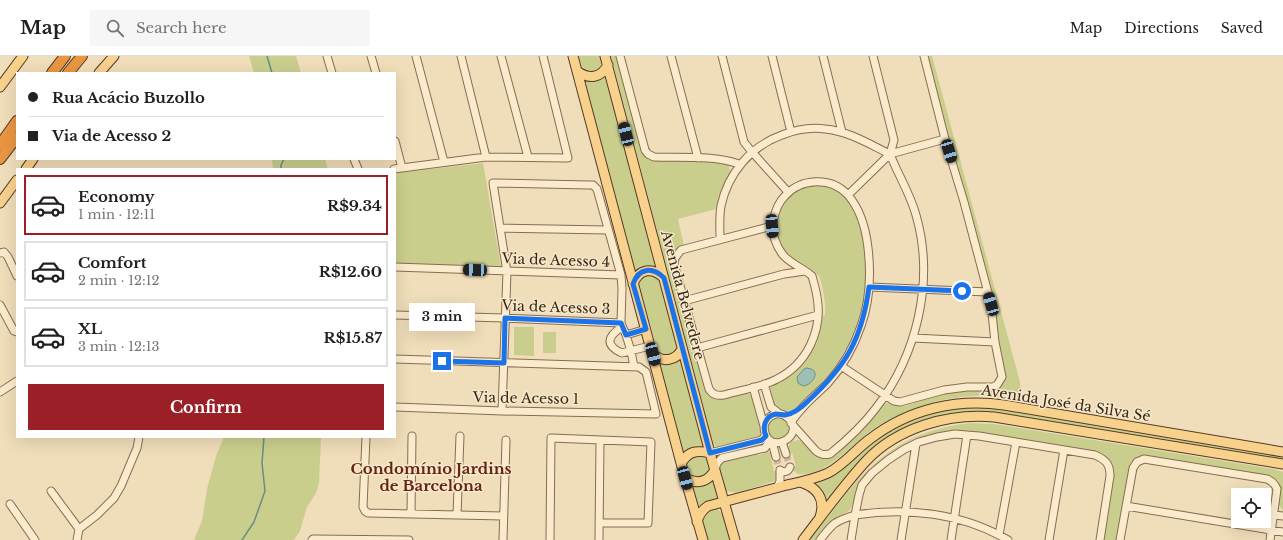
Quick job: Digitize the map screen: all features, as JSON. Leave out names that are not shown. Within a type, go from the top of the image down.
[{"type":"highway","points":[[53,72],[65,56]]},
{"type":"highway","points":[[69,72],[82,56]]},
{"type":"highway","points":[[0,145],[3,137],[16,122]]},
{"type":"highway","points":[[0,159],[16,138]]},
{"type":"main road","points":[[0,87],[22,56]]},
{"type":"main road","points":[[100,72],[114,56]]},
{"type":"main road","points":[[573,56],[685,478],[703,540]]},
{"type":"main road","points":[[577,72],[581,75],[592,77],[602,74],[607,61]]},
{"type":"main road","name":"Avenida Belvedere","points":[[607,61],[682,349],[735,540]]},
{"type":"main road","points":[[0,203],[16,181]]},
{"type":"main road","points":[[633,284],[635,278],[639,274],[649,270],[664,278]]},
{"type":"main road","points":[[651,350],[657,358],[669,360],[680,354],[682,349]]},
{"type":"main road","name":"Avenida José da Silva Sé","points":[[697,522],[702,510],[708,506],[826,474],[839,466],[880,431],[903,419],[940,406],[973,403],[1004,405],[1283,452]]},
{"type":"main road","name":"Avenida José da Silva Sé","points":[[803,540],[853,476],[866,461],[881,448],[910,431],[945,419],[973,416],[994,417],[1283,464]]},
{"type":"main road","points":[[681,463],[690,453],[697,451],[710,453]]},
{"type":"main road","points":[[839,466],[844,467],[853,476]]},
{"type":"main road","points":[[685,478],[690,481],[702,482],[712,475],[715,470]]},
{"type":"main road","points":[[800,482],[808,484],[819,495],[822,503],[820,518]]},
{"type":"street","points":[[327,56],[332,72]]},
{"type":"street","points":[[371,56],[376,72]]},
{"type":"street","points":[[416,56],[444,162]]},
{"type":"street","points":[[461,56],[486,157]]},
{"type":"street","points":[[501,56],[528,157]]},
{"type":"street","points":[[396,169],[486,157],[568,158],[543,56]]},
{"type":"street","points":[[620,56],[645,150],[648,154],[654,157],[727,160],[739,164]]},
{"type":"street","points":[[671,56],[698,158]]},
{"type":"street","points":[[722,56],[744,142],[788,192]]},
{"type":"street","points":[[772,56],[791,132]]},
{"type":"street","points":[[823,56],[842,132]]},
{"type":"street","points":[[764,384],[771,406],[792,423],[816,451],[825,455],[830,454],[866,419],[885,395],[903,364],[913,338],[921,306],[924,274],[923,256],[917,217],[912,199],[896,170],[890,154],[894,140],[873,56]]},
{"type":"street","points":[[841,366],[894,401],[900,402],[944,390],[967,387],[993,387],[997,385],[1002,377],[995,342],[993,312],[924,56]]},
{"type":"street","points":[[720,239],[722,205],[727,188],[739,164],[763,144],[777,137],[791,132],[824,128],[854,136],[890,154]]},
{"type":"street","points":[[848,195],[890,154],[945,138]]},
{"type":"street","points":[[396,145],[402,168]]},
{"type":"street","points":[[710,453],[762,440],[769,439],[779,443],[790,436],[795,415],[828,382],[841,366],[862,325],[866,307],[870,273],[867,240],[862,220],[856,206],[848,195],[831,184],[810,182],[799,185],[788,192],[778,205],[772,226],[777,245],[783,254],[812,276],[818,298],[818,315],[815,335],[800,362],[777,380],[717,396],[708,389],[674,264],[678,253],[686,248],[772,226]]},
{"type":"street","points":[[396,359],[504,363],[623,367],[636,367],[622,325],[621,275],[595,186],[494,183],[507,272],[505,318],[504,363],[502,411]]},
{"type":"street","points":[[500,228],[608,230]]},
{"type":"street","points":[[0,253],[4,252],[8,257],[16,274]]},
{"type":"street","points":[[784,274],[788,267],[789,260]]},
{"type":"street","name":"Via de Acesso 4","points":[[396,268],[621,275]]},
{"type":"street","points":[[684,301],[784,274],[805,271]]},
{"type":"street","points":[[869,287],[988,292]]},
{"type":"street","points":[[0,305],[14,331],[16,332]]},
{"type":"street","name":"Via de Acesso 3","points":[[396,315],[505,318],[622,325]]},
{"type":"street","points":[[697,348],[818,315]]},
{"type":"street","points":[[622,325],[610,337],[610,343],[613,349],[622,353],[651,350]]},
{"type":"street","points":[[626,335],[646,329]]},
{"type":"street","points":[[913,338],[995,342]]},
{"type":"street","points":[[622,353],[623,367]]},
{"type":"street","name":"Via de Acesso 1","points":[[396,407],[656,414],[646,372],[636,367]]},
{"type":"street","points":[[0,392],[16,381]]},
{"type":"street","points":[[753,387],[764,426],[776,457]]},
{"type":"street","points":[[764,426],[768,418],[776,414],[782,415],[799,410],[807,403]]},
{"type":"street","points":[[851,540],[862,485],[872,473],[888,460],[916,444],[937,437],[955,434],[1016,442],[1095,455],[1102,458],[1110,469],[1110,476],[1100,540]]},
{"type":"street","points":[[951,540],[967,435]]},
{"type":"street","points":[[411,514],[412,436]]},
{"type":"street","points":[[457,515],[460,436]]},
{"type":"street","points":[[790,436],[806,441]]},
{"type":"street","points":[[77,540],[79,529],[97,515],[114,498],[122,486],[139,438]]},
{"type":"street","points":[[366,438],[364,507],[365,511],[368,513],[503,516]]},
{"type":"street","points":[[550,540],[551,438],[651,442],[648,523],[599,523]]},
{"type":"street","points":[[715,470],[717,463],[722,458],[765,448],[769,439]]},
{"type":"street","points":[[503,540],[506,440]]},
{"type":"street","points":[[599,540],[600,440]]},
{"type":"street","points":[[782,442],[786,454]]},
{"type":"street","points":[[999,535],[1016,442]]},
{"type":"street","points":[[901,540],[916,444]]},
{"type":"street","points":[[1049,540],[1064,450]]},
{"type":"street","points":[[1120,540],[1133,468],[1137,462],[1144,460],[1272,481],[1277,489],[1270,540]]},
{"type":"street","points":[[777,488],[780,481],[780,470],[786,472],[790,467],[792,475],[800,482]]},
{"type":"street","points":[[51,491],[79,529]]},
{"type":"street","points":[[10,504],[35,540]]},
{"type":"street","points":[[1126,506],[1283,532]]},
{"type":"street","points":[[820,540],[829,528],[836,522],[855,515],[875,512],[906,512],[927,513],[954,518],[999,535],[1008,540]]},
{"type":"street","points":[[1274,515],[1283,516]]},
{"type":"street","points":[[312,539],[409,540]]},
{"type":"green space","points":[[249,56],[296,56],[301,72],[254,72]]},
{"type":"green space","points":[[578,56],[601,56],[602,63],[599,70],[590,74],[583,70]]},
{"type":"green space","points":[[611,56],[616,56],[641,147],[647,156],[723,161],[729,164],[730,172],[722,188],[716,209],[678,219],[684,246],[676,251],[671,260],[708,393],[745,392],[750,394],[753,399],[761,431],[759,439],[717,448],[713,443]]},
{"type":"green space","points":[[927,56],[932,56],[1020,382],[1021,392],[1019,398],[1013,399],[985,396],[952,398],[905,412],[873,429],[832,463],[821,470],[798,474],[792,467],[796,466],[792,453],[789,454],[788,450],[788,446],[793,441],[801,441],[817,456],[826,458],[867,423],[883,404],[888,403],[905,406],[934,396],[1000,386],[1004,380],[996,342],[991,295]]},
{"type":"green space","points":[[606,73],[659,271],[635,273],[582,77]]},
{"type":"green space","points":[[272,160],[325,160],[328,168],[273,168]]},
{"type":"green space","points":[[483,163],[501,267],[396,264],[396,173]]},
{"type":"green space","points":[[818,185],[840,192],[848,201],[855,214],[863,241],[866,261],[866,280],[863,300],[851,338],[842,356],[831,372],[797,407],[783,411],[774,406],[769,389],[817,337],[822,316],[825,315],[825,305],[819,276],[807,267],[795,262],[785,253],[776,238],[775,221],[781,206],[793,193],[802,187]]},
{"type":"green space","points":[[649,274],[656,277],[659,282],[678,344],[677,353],[665,357],[657,350],[651,327],[639,294],[640,278]]},
{"type":"green space","points":[[514,327],[534,327],[534,356],[514,355]]},
{"type":"green space","points":[[543,332],[556,332],[556,353],[543,353]]},
{"type":"green space","points":[[682,356],[707,450],[683,456],[658,361]]},
{"type":"green space","points":[[985,406],[1283,454],[1283,463],[986,413],[898,435],[825,505],[811,482],[873,440],[904,422],[941,409]]},
{"type":"green space","points":[[778,418],[786,421],[789,429],[786,437],[778,440],[770,437],[767,429],[770,421]]},
{"type":"green space","points":[[972,423],[994,424],[1274,469],[1283,472],[1283,511],[1280,506],[1278,506],[1280,492],[1276,481],[1135,459],[1130,467],[1117,540],[1103,540],[1113,472],[1110,462],[1103,455],[1097,452],[978,432],[959,431],[920,439],[858,485],[850,510],[831,522],[816,540],[810,540],[860,478],[896,447],[918,436],[943,428]]},
{"type":"green space","points":[[224,438],[321,438],[319,483],[316,493],[307,507],[300,531],[294,540],[194,540],[202,521],[207,489],[216,456]]},
{"type":"green space","points":[[764,450],[772,452],[774,457],[771,458],[774,471],[777,471],[777,479],[775,481],[736,493],[726,491],[719,473],[719,465],[721,462],[758,451],[759,455],[765,453]]},
{"type":"green space","points":[[698,455],[706,459],[710,467],[706,475],[698,479],[690,475],[686,467],[690,459]]},
{"type":"green space","points":[[714,477],[720,500],[698,510],[691,484]]},
{"type":"green space","points":[[715,508],[719,510],[724,517],[730,540],[705,540],[701,523],[706,511]]},
{"type":"water","points":[[806,368],[814,371],[815,377],[810,383],[803,386],[798,383],[797,377]]},
{"type":"waterway","points":[[267,56],[272,72]]},
{"type":"waterway","points":[[281,168],[284,160]]},
{"type":"waterway","points":[[242,540],[254,522],[265,491],[262,463],[264,438]]},
{"type":"tunnel","points":[[786,454],[790,467]]},
{"type":"tunnel","points":[[776,457],[780,470]]},
{"type":"district","name":"Condomínio Jardins de Barcelona","points":[[431,476]]},
{"type":"route","points":[[442,361],[504,363],[505,318],[621,323],[626,335],[646,329],[633,284],[635,278],[644,271],[649,270],[655,272],[664,278],[710,453],[762,440],[766,436],[764,426],[768,418],[776,414],[784,415],[799,410],[828,382],[847,358],[862,325],[869,287],[962,291]]}]
